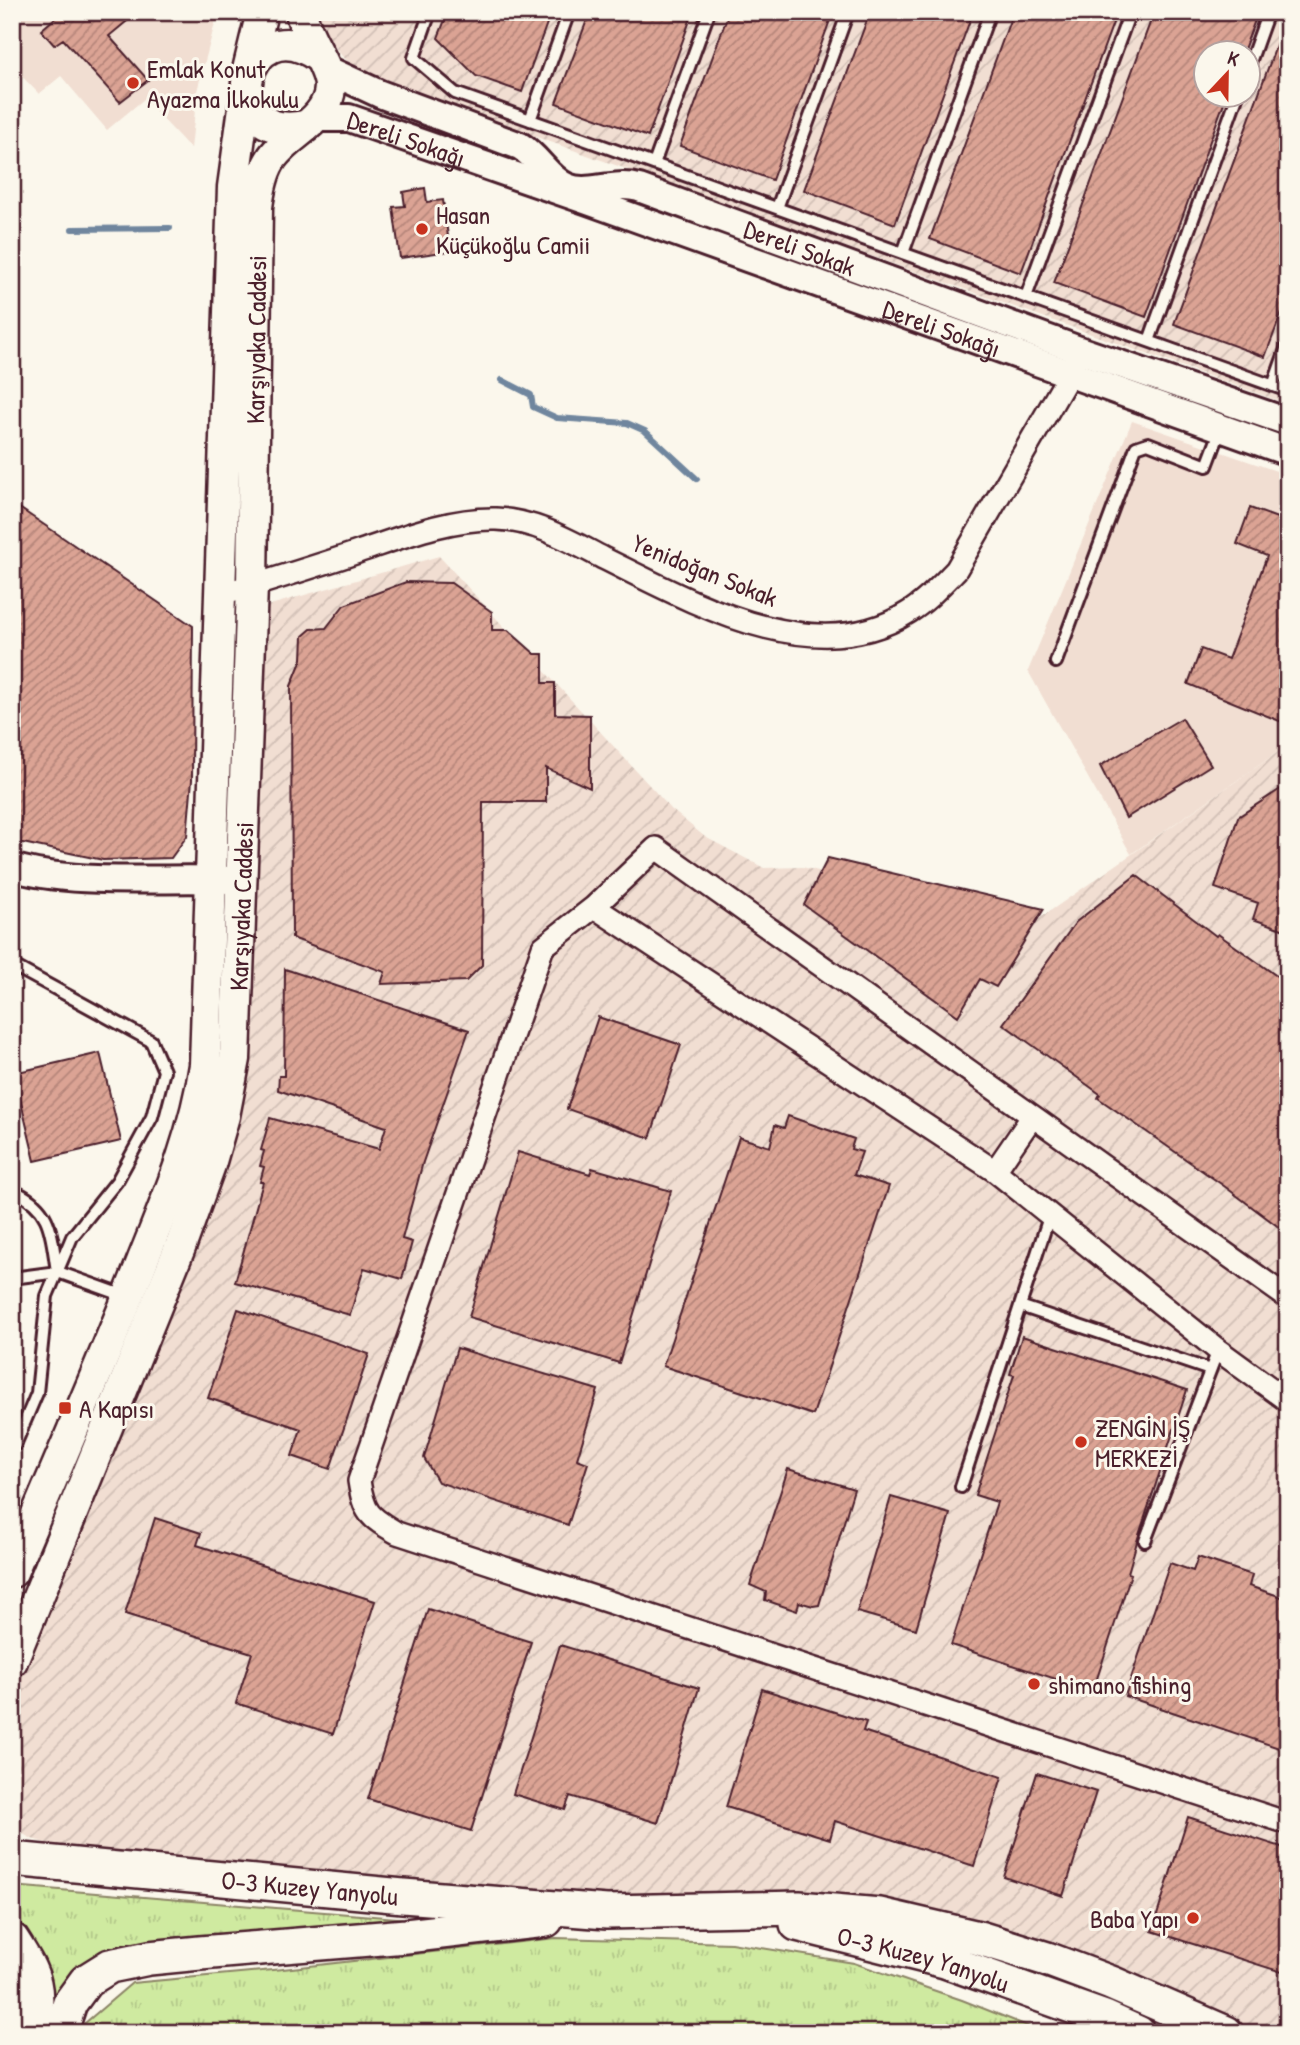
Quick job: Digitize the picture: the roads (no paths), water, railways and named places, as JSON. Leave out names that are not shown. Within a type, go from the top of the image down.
[{"type":"main road","name":"Karşıyaka Caddesi","points":[[227,879],[222,593],[233,187],[246,84],[262,12]]},
{"type":"main road","points":[[301,12],[303,26],[321,63],[330,87],[327,100],[310,122],[289,129],[273,127],[259,118],[251,106],[246,84],[262,53],[285,44],[297,45],[321,63]]},
{"type":"main road","name":"Karşıyaka Caddesi","points":[[12,1661],[20,1618],[140,1307],[201,1095],[227,879],[252,586],[257,207],[260,187],[269,162],[282,145],[310,122]]},
{"type":"main road","name":"Karşıyaka Caddesi","points":[[12,1572],[140,1307]]},
{"type":"main road","points":[[12,1845],[26,1860]]},
{"type":"main road","name":"O-3 Kuzey Yanyolu","points":[[26,1860],[403,1896],[607,1912]]},
{"type":"main road","points":[[60,2033],[69,2003],[86,1981],[110,1966],[149,1958],[487,1928],[607,1912],[799,1908],[880,1915],[979,1938],[1111,1983],[1226,2033]]},
{"type":"main road","name":"O-3 Kuzey Yanyolu","points":[[701,1911],[794,1923],[945,1961],[1105,2018],[1138,2033]]},
{"type":"main road","points":[[12,1940],[35,1980],[37,2008],[31,2033]]},
{"type":"street","name":"Dereli Sokak","points":[[321,63],[380,94],[520,146],[563,185],[570,188],[590,190],[621,185],[639,188],[1079,350],[1288,422]]},
{"type":"street","name":"Dereli Sokağı","points":[[310,122],[338,117],[362,122],[1288,452]]},
{"type":"street","name":"Yenidoğan Sokak","points":[[222,593],[252,586],[432,528],[497,519],[534,526],[673,592],[734,617],[774,629],[814,636],[848,635],[882,625],[908,613],[932,595],[956,570],[1069,375],[1079,350]]},
{"type":"street","points":[[1288,1298],[656,848],[594,907],[543,947],[359,1481],[363,1503],[375,1521],[397,1533],[1288,1823]]},
{"type":"street","points":[[12,867],[78,877],[227,879]]},
{"type":"street","points":[[594,907],[995,1171],[1218,1350],[1288,1401]]},
{"type":"street","points":[[995,1171],[1032,1117]]},
{"type":"lane","points":[[430,12],[414,58],[456,93],[1288,391]]},
{"type":"lane","points":[[530,120],[569,12]]},
{"type":"lane","points":[[654,164],[709,12]]},
{"type":"lane","points":[[778,208],[848,12]]},
{"type":"lane","points":[[904,253],[990,12]]},
{"type":"lane","points":[[1026,298],[1130,12]]},
{"type":"lane","points":[[1259,38],[1268,12]]},
{"type":"lane","points":[[1149,341],[1233,108]]},
{"type":"lane","points":[[1273,386],[1288,344]]},
{"type":"lane","points":[[1056,663],[1136,447],[1149,443],[1207,466],[1221,429]]},
{"type":"lane","points":[[12,965],[151,1041],[164,1071],[152,1117],[117,1181],[72,1237],[47,1296],[37,1393],[15,1446],[12,1447]]},
{"type":"lane","points":[[16,1192],[33,1199],[49,1223],[58,1272]]},
{"type":"lane","points":[[961,1487],[1049,1216]]},
{"type":"lane","points":[[12,1278],[58,1272],[140,1307]]},
{"type":"lane","points":[[1020,1306],[1210,1370]]},
{"type":"lane","points":[[1145,1541],[1218,1350]]},
{"type":"waterway","points":[[72,229],[170,228]]},
{"type":"waterway","points":[[502,380],[531,395],[533,407],[557,418],[627,423],[645,431],[697,479]]},
{"type":"place","name":"Emlak Konut Ayazma İlkokulu","points":[[133,83]]},
{"type":"place","name":"Hasan Küçükoğlu Camii","points":[[422,229]]},
{"type":"place","name":"A Kapısı","points":[[65,1408]]},
{"type":"place","name":"ZENGİN İŞ MERKEZİ","points":[[1081,1442]]},
{"type":"place","name":"shimano fishing","points":[[1034,1684]]},
{"type":"place","name":"Baba Yapı","points":[[1193,1918]]}]
